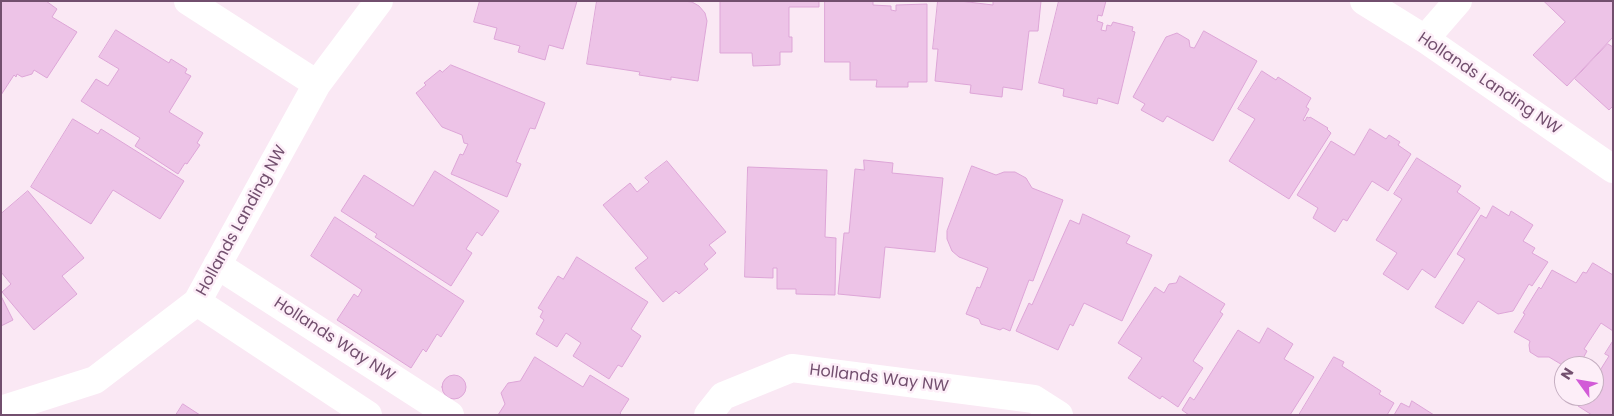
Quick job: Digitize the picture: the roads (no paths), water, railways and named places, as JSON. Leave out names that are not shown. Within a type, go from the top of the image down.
[{"type":"street","points":[[188,1],[318,84]]},
{"type":"street","name":"Hollands Landing NW","points":[[1,410],[95,380],[197,302],[318,84],[379,1]]},
{"type":"street","name":"Hollands Landing NW","points":[[1364,1],[1425,39],[1613,168]]},
{"type":"street","points":[[1425,39],[1458,1]]},
{"type":"street","name":"Hollands Way NW","points":[[218,265],[450,415]]},
{"type":"street","points":[[197,302],[368,415]]},
{"type":"street","name":"Hollands Way NW","points":[[708,415],[723,396],[792,368],[1034,399],[1059,415]]}]
